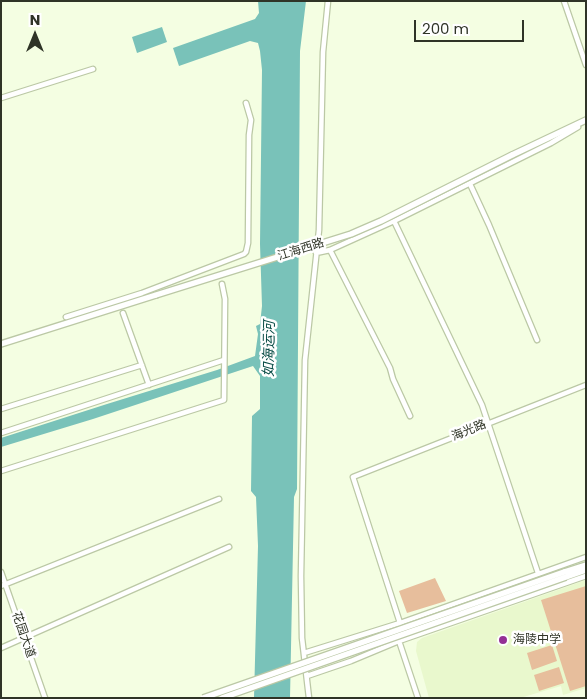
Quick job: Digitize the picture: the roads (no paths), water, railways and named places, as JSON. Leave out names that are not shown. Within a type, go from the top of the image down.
[{"type":"main road","name":"江海西路","points":[[1,344],[351,234],[586,121]]},
{"type":"main road","points":[[222,698],[565,575],[586,565]]},
{"type":"main road","points":[[202,698],[565,575],[586,570]]},
{"type":"street","points":[[309,698],[302,638],[301,576],[305,360],[319,230],[322,52],[328,1]]},
{"type":"street","points":[[564,1],[586,65]]},
{"type":"street","points":[[1,98],[93,69]]},
{"type":"street","points":[[66,317],[142,293],[246,252],[248,243],[249,135],[251,120],[246,103]]},
{"type":"street","points":[[316,253],[330,250],[470,184],[551,143],[586,121]]},
{"type":"street","points":[[470,184],[537,340]]},
{"type":"street","points":[[394,221],[482,405],[538,573]]},
{"type":"street","points":[[330,250],[390,368],[410,416]]},
{"type":"street","points":[[1,471],[224,400],[225,299],[222,284]]},
{"type":"street","points":[[123,313],[149,385]]},
{"type":"street","points":[[1,432],[224,363]]},
{"type":"street","points":[[1,409],[142,365]]},
{"type":"street","name":"海光路","points":[[400,623],[353,477],[586,385]]},
{"type":"street","points":[[4,585],[219,499]]},
{"type":"street","points":[[1,648],[230,547]]},
{"type":"street","points":[[304,653],[400,623],[586,557]]},
{"type":"street","name":"花园大道","points":[[1,572],[45,698]]},
{"type":"street","points":[[307,676],[399,641],[586,576]]},
{"type":"street","points":[[400,623],[399,641],[418,698]]},
{"type":"water","name":"如海运河","points":[[258,1],[306,1],[300,51],[297,489],[294,497],[290,698],[254,698],[258,546],[256,497],[251,491],[252,416],[260,409],[260,376],[253,366],[1,447],[1,438],[217,370],[255,356],[258,334],[256,326],[260,324],[262,306],[260,244],[262,70],[258,43],[250,41],[179,66],[173,48],[255,19],[259,13]]},
{"type":"water","points":[[162,27],[167,42],[137,53],[132,37]]},
{"type":"place","name":"海陵中学","points":[[503,640]]}]
